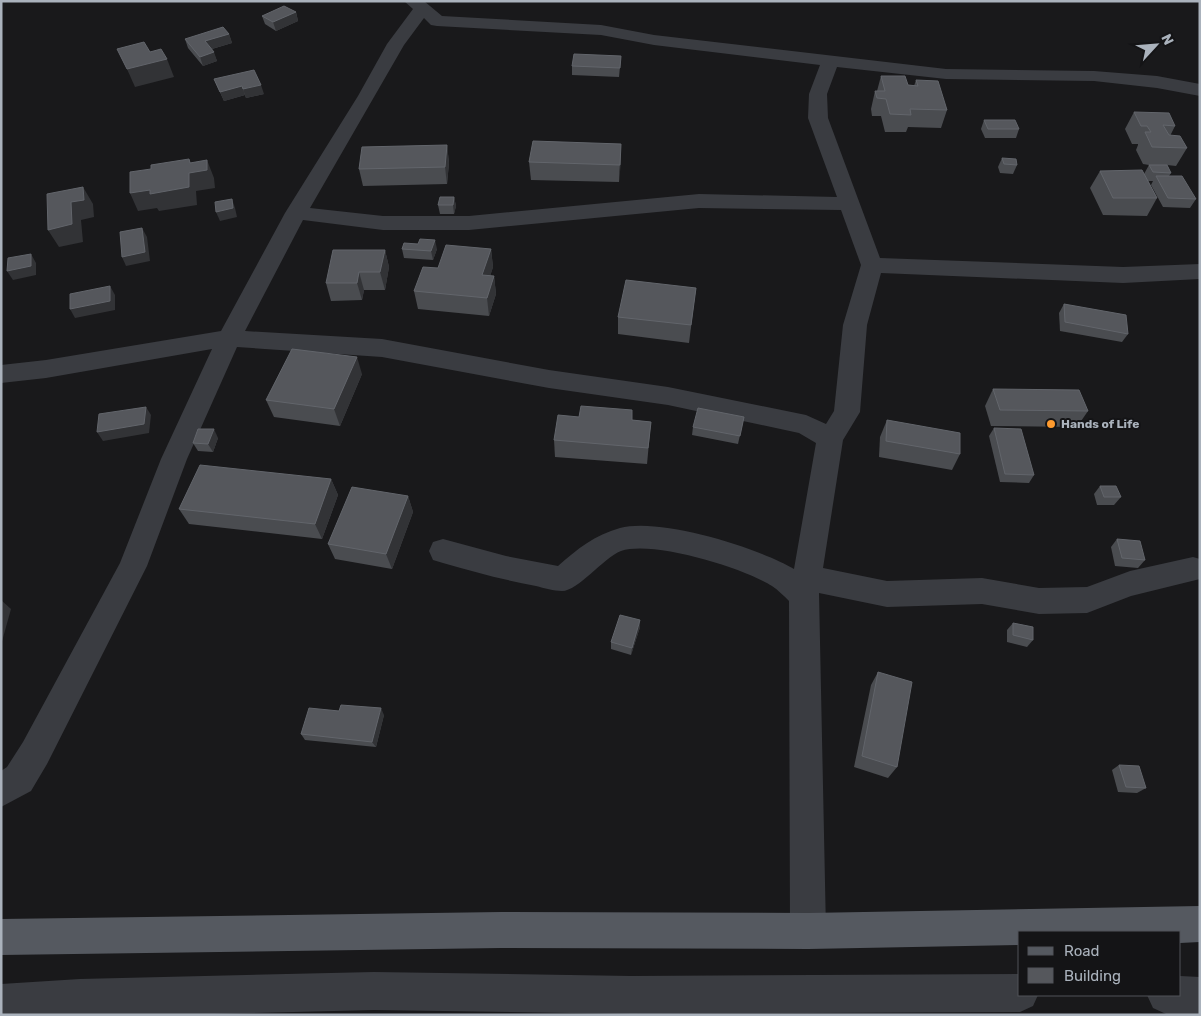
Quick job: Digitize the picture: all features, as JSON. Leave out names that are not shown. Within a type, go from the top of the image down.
[{"type":"main road","points":[[1,937],[500,930],[808,931],[1200,924]]},
{"type":"street","points":[[1,790],[19,779],[35,753],[133,566],[174,459],[230,338],[296,213],[367,96],[417,5],[437,21],[601,30],[654,40],[946,74],[1094,76],[1157,82],[1200,90]]},
{"type":"street","points":[[808,931],[806,587],[830,440],[847,412],[855,325],[872,265],[818,118],[818,94],[830,61]]},
{"type":"street","points":[[296,213],[383,223],[470,223],[699,201],[849,204]]},
{"type":"street","points":[[872,265],[1123,275],[1200,271]]},
{"type":"street","points":[[1,374],[46,369],[230,338],[382,348],[549,379],[668,396],[806,425],[830,440]]},
{"type":"street","points":[[443,551],[506,568],[563,579],[609,543],[638,535],[663,538],[729,556],[806,587],[887,594],[982,591],[1039,601],[1087,600],[1130,584],[1193,569]]},
{"type":"street","points":[[1,1003],[80,998],[374,991],[632,995],[1018,993]]},
{"type":"street","points":[[1181,995],[1200,996]]},
{"type":"building","points":[[284,6],[296,12],[273,22],[262,16]]},
{"type":"building","points":[[223,27],[229,34],[205,41],[214,52],[200,57],[185,39]]},
{"type":"building","points":[[144,42],[150,52],[161,49],[167,59],[127,69],[117,49]]},
{"type":"building","points":[[574,54],[621,56],[620,68],[572,66]]},
{"type":"building","points":[[254,70],[261,85],[243,89],[242,86],[220,92],[214,79]]},
{"type":"building","points":[[881,76],[905,76],[908,85],[918,86],[916,80],[938,81],[947,110],[910,109],[911,115],[890,114],[886,99],[877,98],[875,91],[885,91]]},
{"type":"building","points":[[1134,112],[1169,113],[1175,126],[1163,125],[1169,135],[1180,136],[1187,148],[1152,147],[1145,132],[1151,132],[1147,126],[1141,126]]},
{"type":"building","points":[[984,120],[1015,120],[1019,129],[988,129]]},
{"type":"building","points":[[533,141],[621,144],[620,165],[529,162]]},
{"type":"building","points":[[447,145],[445,167],[359,169],[362,147]]},
{"type":"building","points":[[1002,158],[1016,159],[1017,165],[1004,164]]},
{"type":"building","points":[[189,159],[190,163],[207,160],[207,170],[189,173],[189,187],[150,194],[150,190],[130,193],[130,172],[151,169],[151,165]]},
{"type":"building","points":[[1149,165],[1167,165],[1171,173],[1153,172]]},
{"type":"building","points":[[1142,170],[1157,198],[1113,198],[1100,171]]},
{"type":"building","points":[[1156,176],[1182,176],[1196,199],[1168,198]]},
{"type":"building","points":[[83,187],[84,200],[71,202],[72,224],[48,230],[47,194]]},
{"type":"building","points":[[440,197],[454,197],[453,205],[438,205]]},
{"type":"building","points":[[232,199],[233,208],[216,212],[215,202]]},
{"type":"building","points":[[142,228],[145,252],[122,257],[120,232]]},
{"type":"building","points":[[420,239],[435,240],[431,251],[402,249],[404,243],[418,244]]},
{"type":"building","points":[[446,245],[491,249],[482,275],[494,276],[487,298],[414,291],[423,267],[438,268]]},
{"type":"building","points":[[333,250],[385,250],[380,272],[359,272],[357,283],[326,283]]},
{"type":"building","points":[[31,254],[31,266],[7,271],[8,258]]},
{"type":"building","points":[[626,280],[696,288],[691,325],[618,317]]},
{"type":"building","points":[[110,286],[110,301],[70,309],[70,294]]},
{"type":"building","points":[[1064,304],[1126,315],[1128,334],[1065,322]]},
{"type":"building","points":[[292,349],[357,357],[334,409],[266,400]]},
{"type":"building","points":[[993,389],[1079,390],[1088,411],[1000,410]]},
{"type":"building","points":[[581,406],[632,410],[632,420],[651,422],[648,448],[554,440],[558,415],[579,417]]},
{"type":"building","points":[[146,407],[144,424],[97,432],[99,414]]},
{"type":"building","points":[[698,408],[744,417],[740,436],[693,427]]},
{"type":"building","points":[[887,420],[960,433],[960,454],[886,441]]},
{"type":"building","points":[[994,428],[1021,429],[1034,475],[1005,474]]},
{"type":"building","points":[[198,429],[214,429],[208,444],[193,443]]},
{"type":"building","points":[[200,465],[331,479],[315,524],[179,509]]},
{"type":"building","points":[[1100,486],[1116,486],[1121,497],[1104,497]]},
{"type":"building","points":[[352,487],[408,496],[386,554],[328,544]]},
{"type":"building","points":[[1117,539],[1140,541],[1145,560],[1122,558]]},
{"type":"building","points":[[620,615],[640,620],[632,648],[611,642]]},
{"type":"building","points":[[1013,623],[1033,627],[1033,640],[1013,635]]},
{"type":"building","points":[[878,672],[912,682],[897,767],[862,756]]},
{"type":"building","points":[[341,705],[381,708],[372,742],[301,734],[309,708],[339,711]]},
{"type":"building","points":[[1119,765],[1139,766],[1146,788],[1126,787]]},
{"type":"place","name":"Hands of Life","points":[[1051,424]]}]
